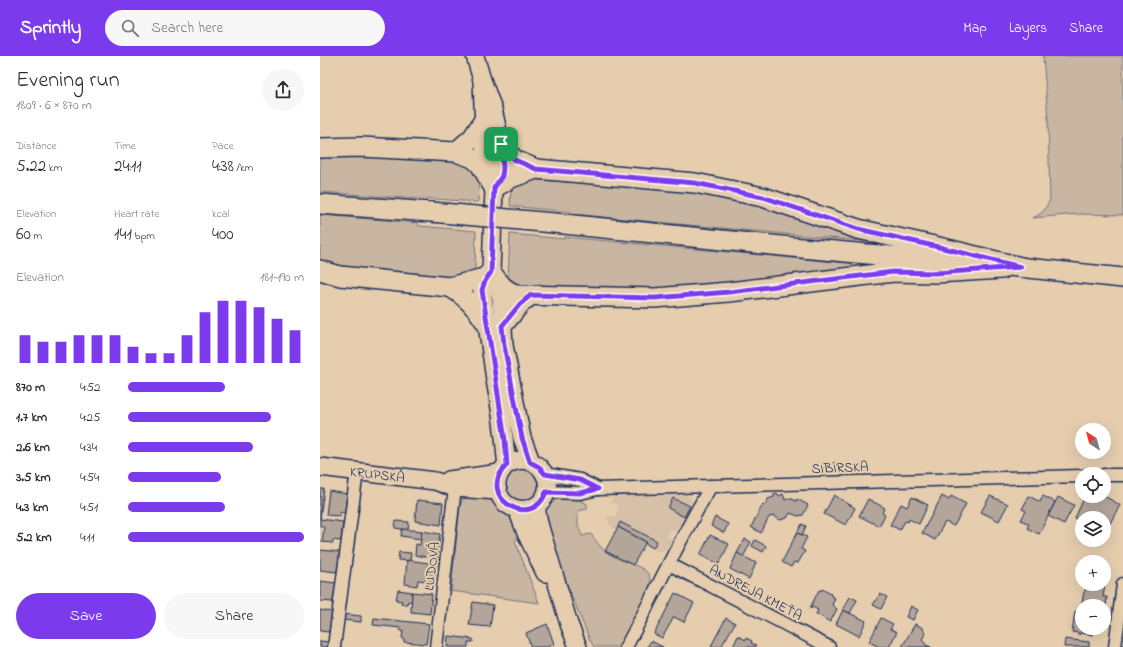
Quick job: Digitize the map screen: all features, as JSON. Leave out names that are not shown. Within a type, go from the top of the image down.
[{"type":"main road","points":[[475,58],[493,108],[501,144],[503,168],[502,176],[494,188]]},
{"type":"main road","points":[[482,80],[485,158],[494,188],[491,272],[485,281],[482,290],[504,345],[522,438],[530,462]]},
{"type":"main road","points":[[456,152],[473,137],[484,120]]},
{"type":"main road","points":[[501,144],[515,160],[536,169],[695,183],[763,197],[858,229],[1021,267]]},
{"type":"main road","points":[[320,148],[361,147],[456,152],[473,158],[480,164],[494,188]]},
{"type":"main road","points":[[494,188],[511,178],[536,169]]},
{"type":"main road","points":[[320,204],[554,223],[1123,278]]},
{"type":"main road","points":[[491,272],[503,288],[511,293],[519,295],[655,298],[729,292],[893,272],[936,273],[1021,267]]},
{"type":"main road","points":[[320,270],[340,276],[450,287],[484,278],[491,272]]},
{"type":"main road","points":[[450,287],[460,292],[495,325],[505,440],[504,469],[497,482],[500,497],[505,503],[517,509],[528,509],[542,498]]},
{"type":"main road","points":[[495,325],[531,295]]},
{"type":"main road","points":[[504,469],[516,461],[530,462],[539,467],[545,474],[547,483],[537,513],[569,624]]},
{"type":"main road","name":"KRUPSKÁ","points":[[320,467],[435,482],[455,488],[498,491]]},
{"type":"main road","name":"KRUPSKÁ","points":[[435,482],[464,479],[504,469]]},
{"type":"main road","points":[[517,509],[526,533],[569,624],[578,647]]},
{"type":"street","points":[[334,647],[356,471]]},
{"type":"street","name":"SIBÍRSKA","points":[[545,474],[580,480],[598,489]]},
{"type":"street","points":[[1111,476],[1123,475]]},
{"type":"street","name":"SIBÍRSKA","points":[[542,498],[598,489],[1075,476]]},
{"type":"street","points":[[626,647],[711,486]]},
{"type":"street","name":"ĽUDOVÁ","points":[[436,647],[455,488]]},
{"type":"street","name":"ANDREJA KMEŤA","points":[[669,564],[829,647]]},
{"type":"street","points":[[1115,647],[1123,584]]},
{"type":"shaded area","points":[[1043,56],[1123,56],[1123,215],[1078,214],[1033,218],[1043,212],[1050,200],[1048,119]]},
{"type":"shaded area","points":[[320,155],[401,155],[467,163],[479,175],[478,202],[320,192]]},
{"type":"shaded area","points":[[525,179],[680,190],[730,198],[769,207],[883,243],[571,214],[571,212],[510,206],[511,189]]},
{"type":"shaded area","points":[[320,215],[418,223],[419,226],[476,231],[475,267],[468,275],[457,277],[402,274],[357,269],[320,261]]},
{"type":"shaded area","points":[[510,234],[564,239],[564,237],[880,266],[676,290],[519,289],[508,281]]},
{"type":"shaded area","points":[[513,467],[532,468],[540,484],[534,496],[527,501],[518,501],[506,494],[505,476]]},
{"type":"shaded area","points":[[679,492],[691,498],[692,503],[679,528],[675,530],[670,529],[666,537],[670,538],[671,542],[666,549],[656,551],[614,529],[609,523],[607,516],[616,516],[618,504],[609,503],[613,497],[617,495]]},
{"type":"shaded area","points":[[467,496],[490,498],[512,517],[521,533],[515,541],[539,603],[451,591],[460,506],[462,500]]},
{"type":"shaded area","points":[[558,499],[578,499],[587,504],[587,509],[578,511],[578,525],[582,536],[591,534],[605,551],[619,559],[640,567],[649,576],[650,584],[647,594],[619,647],[594,647],[589,638],[548,538],[542,511],[550,502]]},
{"type":"building","points":[[320,489],[324,489],[320,519]]},
{"type":"building","points":[[329,491],[347,494],[345,513],[340,512],[340,516],[326,515]]},
{"type":"building","points":[[777,493],[779,496],[783,494],[785,500],[790,498],[796,501],[797,499],[808,505],[803,515],[798,516],[790,513],[787,518],[780,520],[774,516],[769,517],[761,533],[751,527],[763,504],[765,505],[768,499],[774,497],[774,494]]},
{"type":"building","points":[[834,495],[855,508],[846,525],[824,514]]},
{"type":"building","points":[[942,496],[949,500],[951,496],[966,504],[954,526],[945,522],[935,540],[922,533]]},
{"type":"building","points":[[990,496],[1008,504],[999,521],[981,512]]},
{"type":"building","points":[[1029,496],[1040,502],[1043,496],[1055,502],[1039,534],[1027,528],[1029,524],[1021,520],[1026,511],[1022,509]]},
{"type":"building","points":[[912,497],[928,505],[919,524],[909,519],[908,522],[905,521],[900,530],[890,525],[901,504],[907,507]]},
{"type":"building","points":[[1058,497],[1074,505],[1064,524],[1048,516]]},
{"type":"building","points":[[673,498],[690,506],[684,517],[668,508]]},
{"type":"building","points":[[868,499],[885,508],[882,513],[885,515],[879,526],[859,516]]},
{"type":"building","points":[[417,500],[443,503],[441,525],[415,521]]},
{"type":"building","points":[[1111,500],[1120,505],[1111,522],[1111,511],[1078,511],[1082,503],[1111,503]]},
{"type":"building","points":[[715,517],[728,524],[724,533],[711,526]]},
{"type":"building","points":[[320,519],[343,522],[341,541],[333,540],[333,543],[322,542],[324,527],[320,526]]},
{"type":"building","points":[[396,521],[409,522],[408,530],[395,528]]},
{"type":"building","points":[[620,522],[657,541],[653,548],[645,543],[646,542],[618,527]]},
{"type":"building","points":[[802,524],[806,526],[802,535],[797,533]]},
{"type":"building","points":[[618,527],[646,542],[633,565],[605,551]]},
{"type":"building","points":[[402,529],[422,531],[421,539],[401,536]]},
{"type":"building","points":[[422,531],[440,534],[437,559],[415,555],[416,544],[420,545]]},
{"type":"building","points":[[797,533],[807,537],[801,549],[805,551],[798,563],[794,562],[791,567],[782,562]]},
{"type":"building","points":[[710,535],[729,544],[719,564],[700,555]]},
{"type":"building","points":[[745,539],[751,542],[743,557],[737,553]]},
{"type":"building","points":[[755,540],[766,546],[763,552],[752,546]]},
{"type":"building","points":[[320,550],[340,552],[337,572],[320,570]]},
{"type":"building","points":[[399,552],[411,553],[410,561],[398,560]]},
{"type":"building","points":[[737,553],[756,563],[749,579],[730,569]]},
{"type":"building","points":[[407,560],[436,564],[434,582],[418,580],[417,586],[405,584]]},
{"type":"building","points":[[320,581],[336,583],[333,602],[320,601]]},
{"type":"building","points":[[822,589],[835,598],[832,605],[837,609],[830,622],[816,614],[818,610],[812,607],[811,609],[810,608],[819,590],[821,591]]},
{"type":"building","points":[[398,590],[412,592],[412,602],[408,601],[407,604],[401,604],[402,601],[396,600]]},
{"type":"building","points":[[1104,591],[1103,597],[1107,597],[1107,599],[1083,599],[1084,592]]},
{"type":"building","points":[[412,592],[432,594],[430,614],[411,612]]},
{"type":"building","points":[[675,593],[694,603],[684,622],[674,617],[662,638],[654,634]]},
{"type":"building","points":[[880,594],[887,597],[881,609],[873,605]]},
{"type":"building","points":[[850,597],[857,600],[850,613],[843,610]]},
{"type":"building","points":[[473,602],[493,605],[490,627],[469,625]]},
{"type":"building","points":[[911,606],[918,610],[913,620],[906,617]]},
{"type":"building","points":[[320,610],[332,612],[329,632],[320,631]]},
{"type":"building","points":[[843,610],[866,621],[859,636],[836,624]]},
{"type":"building","points":[[1075,611],[1075,632],[1072,632]]},
{"type":"building","points":[[344,614],[361,616],[361,622],[343,620]]},
{"type":"building","points":[[374,618],[429,624],[426,644],[404,642],[404,639],[402,638],[403,631],[400,631],[401,628],[373,625]]},
{"type":"building","points":[[726,618],[735,623],[721,647],[713,647],[711,646]]},
{"type":"building","points":[[881,618],[893,624],[890,629],[897,632],[889,647],[880,647],[869,642]]},
{"type":"building","points":[[547,624],[554,644],[547,647],[531,647],[526,633]]},
{"type":"building","points":[[915,624],[923,628],[925,634],[922,639],[926,645],[931,647],[902,647]]},
{"type":"building","points":[[448,636],[473,639],[473,642],[468,642],[468,647],[447,647]]},
{"type":"building","points":[[738,636],[752,641],[751,643],[756,645],[755,647],[733,647]]},
{"type":"building","points":[[1065,639],[1089,642],[1089,647],[1064,647]]},
{"type":"building","points":[[320,641],[328,642],[328,647],[320,647]]},
{"type":"building","points":[[651,641],[663,647],[647,647]]},
{"type":"route","points":[[501,144],[515,160],[536,169],[695,183],[763,197],[858,229],[900,240],[943,248],[1021,267],[936,273],[893,272],[729,292],[655,298],[531,295],[510,314],[502,326],[504,345],[522,438],[530,462],[539,467],[545,474],[580,480],[598,489],[580,493],[546,492],[540,503],[535,506],[525,510],[514,509],[503,501],[497,487],[498,477],[503,468],[507,465],[505,440],[482,290],[485,281],[491,272],[494,188],[502,176],[503,168],[501,144]]}]
